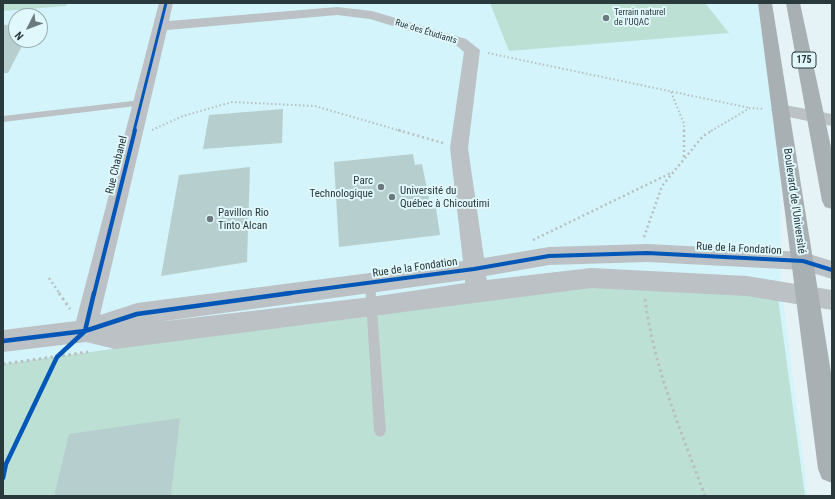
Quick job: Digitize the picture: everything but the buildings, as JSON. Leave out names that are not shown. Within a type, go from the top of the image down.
[{"type":"main road","name":"Boulevard de l'Université","points":[[765,3],[832,469]]},
{"type":"main road","name":"175","points":[[793,3],[824,118],[832,201]]},
{"type":"street","name":"Rue Chabanel","points":[[88,342],[132,140],[166,3]]},
{"type":"street","name":"Rue des Étudiants","points":[[160,26],[337,11],[372,15],[461,42],[472,50]]},
{"type":"street","points":[[472,50],[459,148],[478,291]]},
{"type":"street","points":[[780,110],[824,118]]},
{"type":"street","name":"Rue de la Fondation","points":[[88,342],[137,314],[474,269],[549,256],[638,254],[802,261],[832,270]]},
{"type":"street","name":"Rue de la Fondation","points":[[3,341],[88,342],[371,307],[478,291],[591,278],[747,286],[832,300]]},
{"type":"lane","points":[[3,119],[141,103]]},
{"type":"lane","points":[[370,283],[380,431]]},
{"type":"path","points":[[472,50],[750,108],[780,110]]},
{"type":"path","points":[[671,92],[684,124],[684,158]]},
{"type":"path","points":[[132,140],[183,116],[232,102],[315,106],[459,148]]},
{"type":"path","points":[[638,254],[662,186],[703,136],[750,108]]},
{"type":"path","points":[[531,241],[673,172]]},
{"type":"path","points":[[3,364],[56,357],[88,342],[49,278]]},
{"type":"path","points":[[643,281],[647,322],[666,390],[705,496]]},
{"type":"path","points":[[53,364],[56,357],[62,352]]},
{"type":"shaded area","name":"Université du Québec à Chicoutimi","points":[[3,3],[765,3],[780,110],[781,284],[808,496],[3,496]]},
{"type":"green space","points":[[3,3],[67,3],[66,6],[8,8],[8,11],[3,11]]},
{"type":"green space","name":"Terrain naturel de l'UQAC","points":[[490,3],[705,3],[729,33],[509,51]]},
{"type":"green space","points":[[591,278],[777,291],[805,496],[3,496],[3,364],[112,349],[115,338]]},
{"type":"cycle path","points":[[85,331],[166,3]]},
{"type":"cycle path","points":[[3,341],[85,331],[137,314],[474,269],[549,256],[647,253],[803,261],[832,270]]},
{"type":"cycle path","points":[[3,478],[6,464],[57,357],[85,331]]},
{"type":"place","name":"Terrain naturel de l'UQAC","points":[[606,18]]},
{"type":"place","name":"Parc Technologique","points":[[381,187]]},
{"type":"place","name":"Université du Québec à Chicoutimi","points":[[392,197]]},
{"type":"place","name":"Pavillon Rio Tinto Alcan","points":[[210,219]]}]
